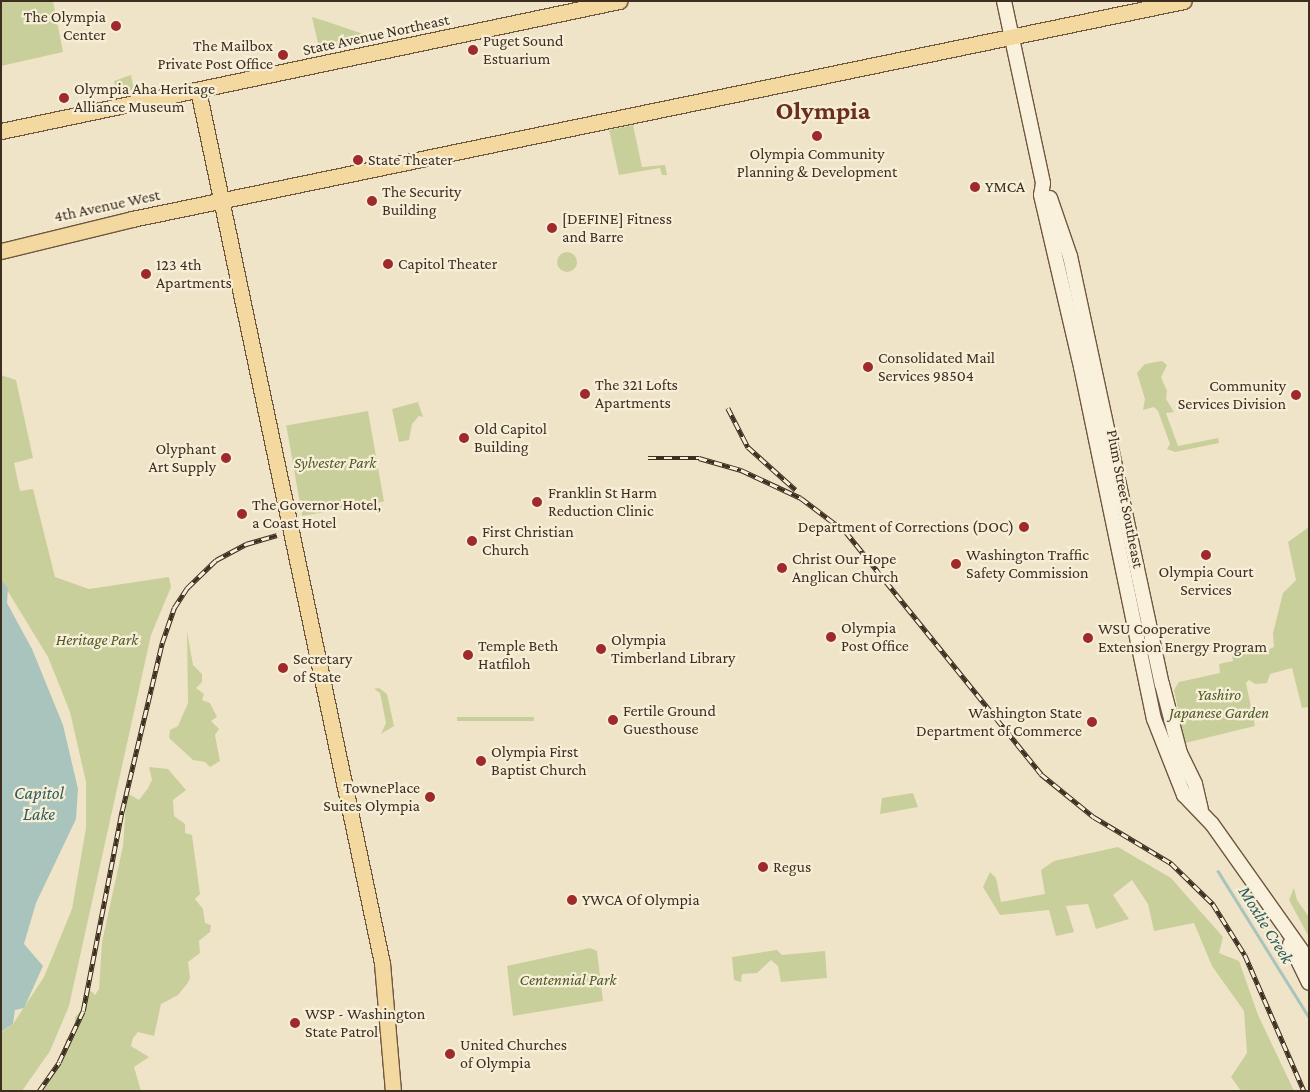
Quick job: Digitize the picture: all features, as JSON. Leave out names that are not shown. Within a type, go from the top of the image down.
[{"type":"main road","name":"State Avenue Northeast","points":[[1,131],[619,1]]},
{"type":"main road","name":"Plum Street Southeast","points":[[1004,1],[1043,183],[1070,256],[1162,684],[1180,753],[1195,784],[1201,809],[1286,932],[1309,961]]},
{"type":"main road","name":"4th Avenue West","points":[[1,251],[19,244],[222,200],[1184,1]]},
{"type":"main road","points":[[198,90],[382,963],[393,1091]]},
{"type":"main road","points":[[1,237],[19,244]]},
{"type":"main road","points":[[1286,932],[1309,983]]},
{"type":"green space","points":[[1,1],[53,1],[63,52],[1,66]]},
{"type":"green space","points":[[312,17],[328,22],[378,39],[320,52]]},
{"type":"green space","points":[[131,75],[134,90],[116,94],[114,81]]},
{"type":"green space","points":[[633,125],[642,167],[665,165],[667,175],[662,175],[660,168],[619,175],[609,130]]},
{"type":"green space","points":[[567,252],[574,255],[577,262],[574,269],[567,272],[560,269],[557,262],[560,255]]},
{"type":"green space","points":[[1162,361],[1167,365],[1161,377],[1167,391],[1166,399],[1174,412],[1166,413],[1178,446],[1218,438],[1219,443],[1175,452],[1167,449],[1170,444],[1158,411],[1154,407],[1143,410],[1145,399],[1137,373],[1145,364]]},
{"type":"green space","name":"Heritage Park","points":[[1,375],[16,380],[33,458],[14,463],[20,491],[33,489],[55,577],[89,589],[169,577],[171,587],[151,635],[69,1006],[50,1051],[22,1091],[1,1091],[1,1033],[13,1024],[44,977],[72,909],[86,828],[86,782],[70,712],[48,657],[1,580]]},
{"type":"green space","points":[[418,402],[423,417],[419,416],[412,424],[409,440],[399,442],[392,409]]},
{"type":"green space","name":"Sylvester Park","points":[[368,411],[384,502],[302,516],[286,425]]},
{"type":"green space","name":"Yashiro Japanese Garden","points":[[1309,527],[1309,707],[1302,708],[1292,668],[1270,674],[1267,683],[1255,684],[1249,680],[1246,683],[1255,726],[1185,743],[1174,690],[1179,682],[1220,673],[1219,664],[1233,661],[1231,650],[1250,646],[1261,653],[1274,647],[1273,633],[1283,593],[1296,580],[1288,542]]},
{"type":"green space","points":[[187,631],[193,665],[202,674],[202,682],[196,688],[204,694],[202,700],[210,703],[217,717],[211,721],[219,729],[215,735],[220,761],[210,767],[205,762],[193,760],[169,738],[170,730],[178,726],[188,703]]},
{"type":"green space","points":[[379,688],[387,694],[394,726],[381,734],[386,723],[380,693],[374,689]]},
{"type":"green space","points":[[457,717],[534,717],[534,721],[457,721]]},
{"type":"green space","points":[[149,767],[168,769],[186,790],[173,800],[174,816],[185,824],[185,833],[192,835],[200,894],[195,899],[203,909],[205,923],[211,925],[210,932],[199,941],[200,953],[188,962],[190,978],[187,984],[178,995],[161,1004],[154,1036],[138,1032],[133,1038],[131,1046],[149,1057],[134,1067],[141,1091],[42,1091],[42,1084],[51,1079],[50,1072],[60,1064],[64,1046],[70,1049],[65,1040],[76,1034],[75,1017],[82,1010],[85,993],[91,991],[95,995],[99,989],[102,942],[123,846],[126,803],[129,794],[139,800],[148,788],[152,780]]},
{"type":"green space","points":[[913,793],[918,807],[880,814],[882,798]]},
{"type":"green space","points":[[1118,847],[1171,878],[1223,937],[1219,953],[1239,961],[1258,1015],[1294,1091],[1241,1091],[1231,1077],[1247,1053],[1244,1011],[1212,966],[1194,923],[1154,931],[1148,904],[1132,880],[1113,895],[1129,919],[1096,929],[1088,904],[1066,906],[1074,932],[1056,936],[1049,910],[1000,915],[983,887],[990,872],[996,878],[1001,902],[1045,894],[1041,870],[1054,861]]},
{"type":"green space","points":[[1294,888],[1297,900],[1309,917],[1309,937],[1289,900]]},
{"type":"green space","name":"Centennial Park","points":[[590,948],[597,951],[603,1001],[513,1016],[507,966]]},
{"type":"green space","points":[[777,950],[782,955],[825,951],[827,978],[781,982],[778,966],[771,960],[757,973],[742,974],[741,982],[734,980],[732,957]]},
{"type":"water","name":"Capitol Lake","points":[[1,580],[8,588],[7,603],[32,649],[63,725],[78,789],[76,819],[36,903],[24,944],[43,966],[24,1008],[15,1010],[13,1024],[1,1032]]},
{"type":"waterway","name":"Moxlie Creek","points":[[1218,871],[1309,1017]]},
{"type":"railway","points":[[728,408],[748,447],[796,490]]},
{"type":"railway","points":[[648,458],[699,458],[741,470],[801,498],[846,532],[1041,774],[1094,817],[1171,863],[1213,904],[1245,955],[1304,1091]]},
{"type":"railway","points":[[39,1091],[59,1062],[83,1011],[122,811],[162,643],[174,608],[187,588],[216,560],[246,544],[277,535]]},
{"type":"place","name":"The Olympia Center","points":[[116,26]]},
{"type":"place","name":"Puget Sound Estuarium","points":[[473,50]]},
{"type":"place","name":"The Mailbox Private Post Office","points":[[283,55]]},
{"type":"place","name":"Olympia Aha Heritage Alliance Museum","points":[[64,98]]},
{"type":"place","name":"Olympia Community Planning & Development","points":[[817,136]]},
{"type":"place","name":"State Theater","points":[[358,160]]},
{"type":"place","name":"YMCA","points":[[975,187]]},
{"type":"place","name":"The Security Building","points":[[372,201]]},
{"type":"place","name":"[DEFINE] Fitness and Barre","points":[[552,228]]},
{"type":"place","name":"Capitol Theater","points":[[388,264]]},
{"type":"place","name":"123 4th Apartments","points":[[146,274]]},
{"type":"place","name":"Consolidated Mail Services 98504","points":[[868,367]]},
{"type":"place","name":"The 321 Lofts Apartments","points":[[585,394]]},
{"type":"place","name":"Community Services Division","points":[[1296,395]]},
{"type":"place","name":"Old Capitol Building","points":[[464,438]]},
{"type":"place","name":"Olyphant Art Supply","points":[[226,458]]},
{"type":"place","name":"Franklin St Harm Reduction Clinic","points":[[537,502]]},
{"type":"place","name":"The Governor Hotel, a Coast Hotel","points":[[242,514]]},
{"type":"place","name":"Department of Corrections (DOC)","points":[[1024,527]]},
{"type":"place","name":"First Christian Church","points":[[472,541]]},
{"type":"place","name":"Olympia Court Services","points":[[1206,555]]},
{"type":"place","name":"Washington Traffic Safety Commission","points":[[956,564]]},
{"type":"place","name":"Christ Our Hope Anglican Church","points":[[782,568]]},
{"type":"place","name":"Olympia Post Office","points":[[831,637]]},
{"type":"place","name":"WSU Cooperative Extension Energy Program","points":[[1088,638]]},
{"type":"place","name":"Olympia Timberland Library","points":[[601,649]]},
{"type":"place","name":"Temple Beth Hatfiloh","points":[[468,655]]},
{"type":"place","name":"Secretary of State","points":[[283,668]]},
{"type":"place","name":"Fertile Ground Guesthouse","points":[[613,720]]},
{"type":"place","name":"Washington State Department of Commerce","points":[[1092,722]]},
{"type":"place","name":"Olympia First Baptist Church","points":[[481,761]]},
{"type":"place","name":"TownePlace Suites Olympia","points":[[430,797]]},
{"type":"place","name":"Regus","points":[[763,867]]},
{"type":"place","name":"YWCA Of Olympia","points":[[572,900]]},
{"type":"place","name":"WSP - Washington State Patrol","points":[[295,1023]]},
{"type":"place","name":"United Churches of Olympia","points":[[450,1054]]},
{"type":"district","name":"Olympia","points":[[823,111]]}]
